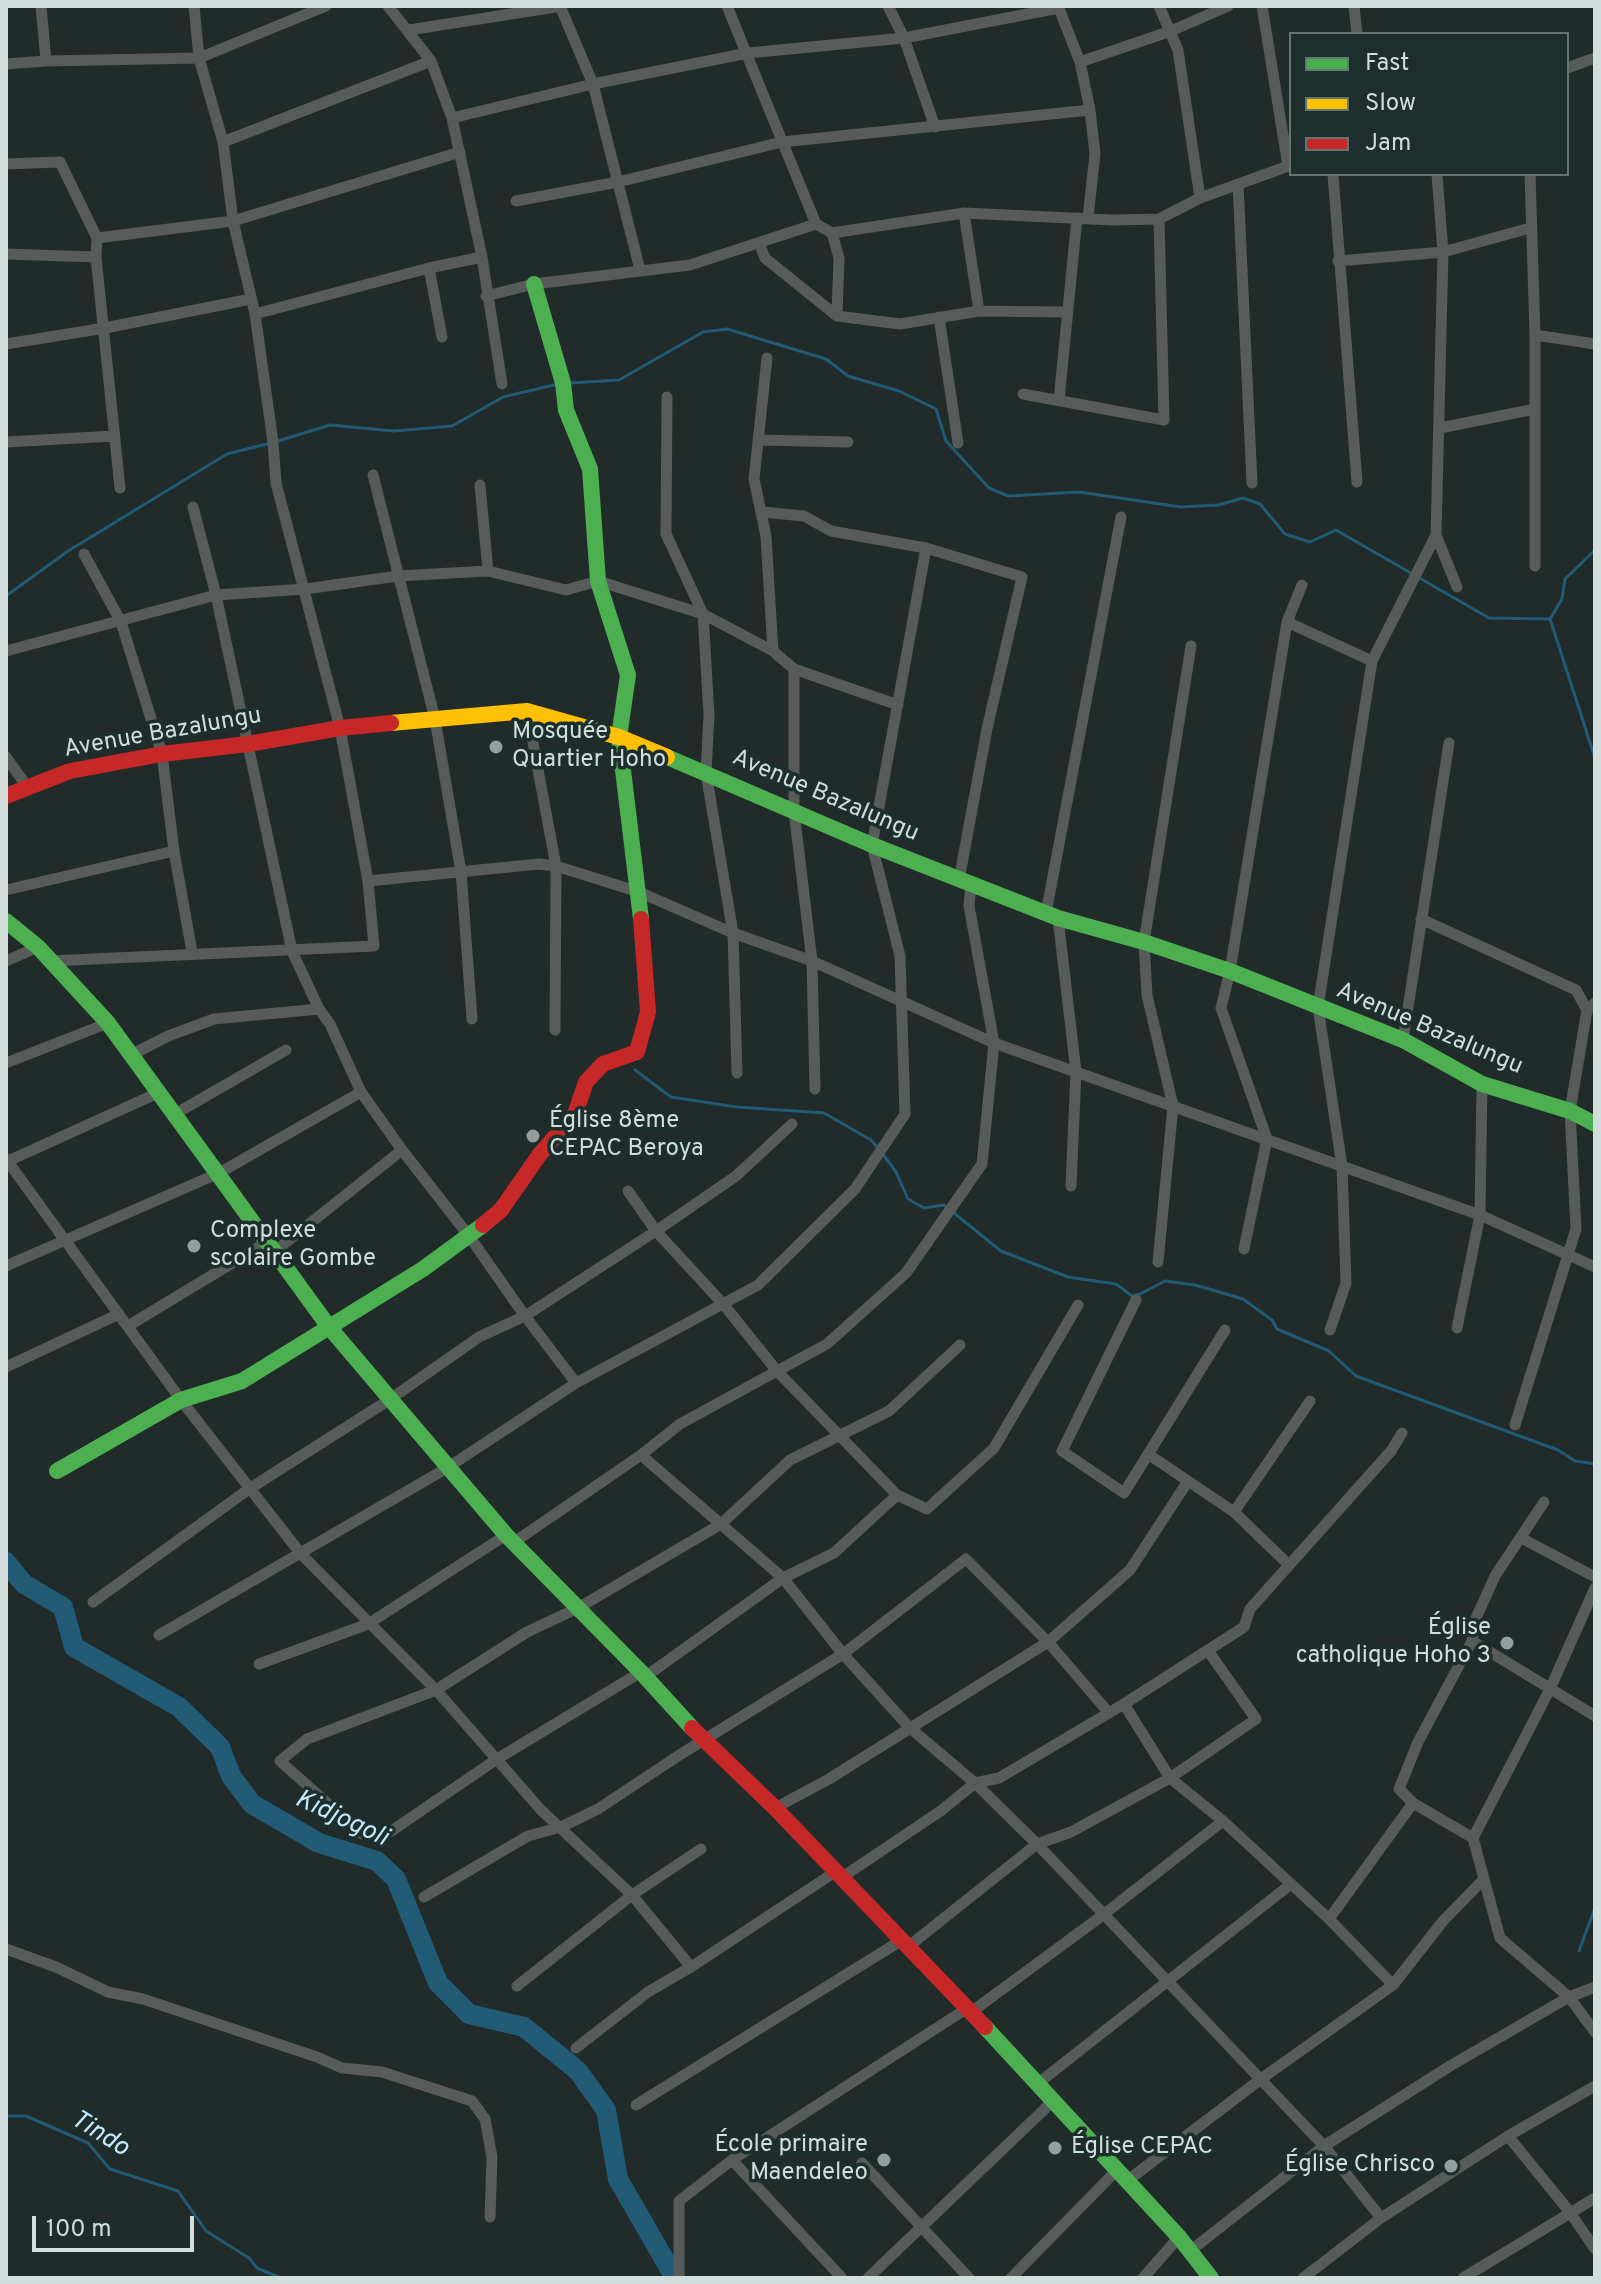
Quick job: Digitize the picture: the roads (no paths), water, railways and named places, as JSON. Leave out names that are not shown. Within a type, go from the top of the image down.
[{"type":"street","points":[[41,6],[46,61]]},
{"type":"street","points":[[50,961],[192,952],[374,946],[368,881],[340,728],[276,483],[255,314],[233,221],[223,142],[199,58],[194,6]]},
{"type":"street","points":[[6,64],[199,58],[326,6]]},
{"type":"street","points":[[388,6],[431,61],[452,118],[482,257],[502,384]]},
{"type":"street","points":[[409,30],[561,6],[593,84],[640,270]]},
{"type":"street","points":[[727,6],[816,224],[832,233],[964,213],[1159,219],[1200,198],[1289,165],[1262,6]]},
{"type":"street","points":[[888,6],[904,38],[935,127]]},
{"type":"street","points":[[1159,6],[1178,50],[1200,198]]},
{"type":"street","points":[[1080,62],[1171,31],[1228,6]]},
{"type":"street","points":[[1354,6],[1357,32]]},
{"type":"street","points":[[452,118],[593,84],[748,53],[904,38],[1059,7],[1080,62],[1095,154],[1068,312],[1059,400]]},
{"type":"street","points":[[1569,67],[1595,58]]},
{"type":"street","points":[[223,142],[431,61]]},
{"type":"street","points":[[516,201],[618,182],[782,142],[1090,110]]},
{"type":"street","points":[[97,238],[233,221],[460,152]]},
{"type":"street","points":[[6,164],[60,162],[97,238],[96,257],[120,488]]},
{"type":"street","points":[[1333,176],[1357,482]]},
{"type":"street","points":[[1437,176],[1443,252],[1436,535],[1457,587]]},
{"type":"street","points":[[1530,176],[1535,335],[1535,566]]},
{"type":"street","points":[[1238,184],[1252,483]]},
{"type":"street","points":[[964,213],[979,311]]},
{"type":"street","points":[[1023,394],[1164,420],[1159,219]]},
{"type":"street","points":[[486,296],[534,284],[690,265],[816,224]]},
{"type":"street","points":[[1338,261],[1443,252],[1530,228]]},
{"type":"street","points":[[832,233],[839,258],[837,316]]},
{"type":"street","points":[[759,243],[765,258],[837,316],[900,324],[979,311],[1068,312]]},
{"type":"street","points":[[6,254],[96,257]]},
{"type":"street","points":[[255,314],[482,257]]},
{"type":"street","points":[[429,268],[442,337]]},
{"type":"street","points":[[57,1471],[181,1400],[242,1381],[423,1269],[469,1236],[501,1210],[540,1154],[575,1114],[586,1082],[603,1064],[637,1052],[648,1012],[639,892],[619,737],[628,675],[598,581],[590,469],[566,410],[563,383],[534,284]]},
{"type":"street","points":[[6,344],[251,299]]},
{"type":"street","points":[[939,317],[958,443]]},
{"type":"street","points":[[1535,335],[1595,344]]},
{"type":"street","points":[[767,358],[754,479],[766,536],[773,651]]},
{"type":"street","points":[[667,397],[666,534],[703,614],[709,715],[706,773],[733,933],[737,1073]]},
{"type":"street","points":[[1440,428],[1535,409]]},
{"type":"street","points":[[6,442],[114,436]]},
{"type":"street","points":[[758,440],[848,442]]},
{"type":"street","points":[[373,475],[435,719],[461,872],[472,1019]]},
{"type":"street","points":[[480,485],[488,571]]},
{"type":"street","points":[[193,507],[216,595],[292,951],[361,1092],[576,1383]]},
{"type":"street","points":[[259,1664],[368,1624],[510,1539],[641,1455],[680,1424],[827,1344],[906,1273],[982,1164],[994,1043],[965,882],[987,729],[1022,577],[926,548],[831,531],[804,516],[762,512]]},
{"type":"street","points":[[1071,1186],[1076,1072],[1052,915],[1121,517]]},
{"type":"street","points":[[1330,1330],[1346,1283],[1342,1166],[1318,1007],[1372,661],[1436,535]]},
{"type":"street","points":[[159,1635],[447,1468],[576,1383],[758,1285],[855,1189],[905,1114],[904,1000],[900,956],[872,845],[926,548]]},
{"type":"street","points":[[84,554],[121,622],[162,754],[174,851],[192,952]]},
{"type":"street","points":[[6,651],[216,595],[305,589],[398,576],[488,571],[566,590],[598,581],[703,614],[773,651],[794,669],[898,705]]},
{"type":"street","points":[[1244,1249],[1267,1139],[1221,1008],[1230,971],[1287,622],[1302,585]]},
{"type":"street","points":[[1287,622],[1372,661]]},
{"type":"street","points":[[1158,1262],[1173,1106],[1147,995],[1144,942],[1191,646]]},
{"type":"street","points":[[794,669],[794,811],[812,961],[815,1089]]},
{"type":"street","points":[[527,711],[556,866],[555,1030]]},
{"type":"street","name":"Avenue Bazalungu","points":[[6,796],[70,771],[162,754],[248,744],[340,728],[527,711],[619,737],[872,845],[1052,915],[1230,971],[1403,1040],[1482,1084],[1570,1111],[1595,1124]]},
{"type":"street","points":[[1403,1040],[1449,743]]},
{"type":"street","points":[[6,757],[28,788]]},
{"type":"street","points":[[6,890],[174,851]]},
{"type":"street","points":[[368,881],[539,864],[556,866],[639,892],[733,933],[812,961],[904,1000],[994,1043],[1480,1215],[1595,1267]]},
{"type":"street","points":[[1421,919],[1576,990],[1591,1006],[1570,1111],[1576,1229],[1515,1425]]},
{"type":"street","points":[[6,921],[38,947],[108,1023],[329,1327],[510,1539],[643,1674],[704,1741],[775,1808],[905,1943],[1179,2237],[1211,2278]]},
{"type":"street","points":[[6,961],[38,947]]},
{"type":"street","points":[[133,1054],[168,1036],[214,1019],[319,1009]]},
{"type":"street","points":[[6,1063],[108,1023]]},
{"type":"street","points":[[175,1114],[286,1050]]},
{"type":"street","points":[[1457,1328],[1480,1215],[1482,1084]]},
{"type":"street","points":[[160,1092],[7,1161],[181,1400],[301,1554],[436,1690],[541,1810],[632,1895],[691,1967]]},
{"type":"street","points":[[6,1266],[219,1173],[361,1092]]},
{"type":"street","points":[[93,1602],[249,1489],[389,1400],[479,1337],[525,1316],[656,1231],[736,1176],[792,1124]]},
{"type":"street","points":[[128,1326],[271,1247],[402,1150]]},
{"type":"street","points":[[628,1191],[656,1231],[724,1305],[777,1371],[897,1495],[927,1509],[994,1448],[1078,1305]]},
{"type":"street","points":[[1136,1300],[1062,1451],[1124,1493],[1225,1330]]},
{"type":"street","points":[[6,1367],[119,1314]]},
{"type":"street","points":[[897,1495],[834,1553],[783,1578],[643,1674],[497,1759],[384,1836],[362,1834],[280,1761],[307,1739],[436,1690],[527,1632],[578,1608],[721,1524],[790,1460],[889,1411],[960,1345]]},
{"type":"street","points":[[1234,1512],[1310,1401]]},
{"type":"street","points":[[576,2048],[648,1992],[942,1810],[975,1783],[999,1778],[1209,1652],[1244,1627],[1250,1609],[1391,1451],[1402,1433]]},
{"type":"street","points":[[1148,1454],[1234,1512],[1289,1565]]},
{"type":"street","points":[[641,1455],[783,1578],[843,1654],[910,1728],[975,1783],[1037,1844],[1324,2146],[1381,2218]]},
{"type":"street","points":[[775,1808],[829,1779],[1048,1642],[1130,1570],[1188,1481]]},
{"type":"street","points":[[1473,1838],[1413,1803],[1399,1789],[1418,1742],[1472,1641],[1476,1618],[1495,1576],[1544,1502]]},
{"type":"street","points":[[1521,1538],[1595,1577]]},
{"type":"street","points":[[424,1897],[528,1836],[561,1827],[598,1809],[843,1654],[966,1559],[1048,1642],[1109,1713]]},
{"type":"street","points":[[1595,1588],[1550,1689],[1473,1838],[1500,1938],[1569,1997],[1595,2032]]},
{"type":"street","points":[[1472,1641],[1595,1716]]},
{"type":"street","points":[[636,2105],[905,1943],[1037,1844],[1071,1832],[1170,1778],[1256,1719],[1209,1652]]},
{"type":"street","points":[[1124,1704],[1170,1778],[1223,1821],[1329,1919],[1393,1985]]},
{"type":"street","points":[[1329,1919],[1413,1803]]},
{"type":"street","points":[[679,2278],[679,2201],[732,2160],[968,2011],[1103,1915],[1223,1821]]},
{"type":"street","points":[[517,1986],[632,1895],[701,1849]]},
{"type":"street","points":[[1011,2278],[1122,2175],[1393,1985],[1443,1921],[1483,1880]]},
{"type":"street","points":[[1036,2085],[1291,1884]]},
{"type":"street","points":[[6,1949],[56,1967],[108,1992],[143,1999],[342,2068],[382,2072],[472,2101],[485,2119],[492,2157],[490,2217]]},
{"type":"street","points":[[1190,2251],[1324,2146],[1450,2066],[1569,1997],[1595,1987]]},
{"type":"street","points":[[1303,2278],[1381,2218],[1508,2136],[1595,2086]]},
{"type":"street","points":[[868,2278],[1052,2102]]},
{"type":"street","points":[[1508,2136],[1569,2211],[1595,2249]]},
{"type":"street","points":[[732,2160],[842,2278]]},
{"type":"street","points":[[862,2163],[969,2278]]},
{"type":"street","points":[[1463,2278],[1595,2198]]},
{"type":"street","points":[[1143,2278],[1179,2237]]},
{"type":"waterway","points":[[570,383],[619,380],[703,332],[727,329],[826,359],[848,376],[899,391],[936,409],[946,441],[989,488],[1008,496],[1079,492],[1181,507],[1218,505],[1243,498],[1260,504],[1285,534],[1310,542],[1336,530],[1489,618],[1550,619]]},
{"type":"waterway","points":[[278,441],[330,425],[394,431],[452,426],[503,397],[558,384]]},
{"type":"waterway","points":[[6,596],[68,551],[227,454],[271,443]]},
{"type":"waterway","points":[[1595,550],[1565,579],[1562,599],[1550,619],[1595,758]]},
{"type":"waterway","points":[[635,1070],[671,1097],[737,1107],[824,1113],[871,1140],[878,1148]]},
{"type":"waterway","points":[[883,1154],[896,1172],[908,1199],[924,1208],[944,1205],[1001,1251],[1068,1277],[1116,1284],[1132,1296],[1165,1281],[1195,1285],[1243,1299],[1272,1320],[1277,1329],[1329,1351],[1356,1376],[1558,1450],[1575,1461],[1595,1464]]},
{"type":"waterway","name":"Kidjogoli","points":[[6,1562],[24,1584],[63,1607],[74,1647],[179,1707],[220,1747],[231,1776],[252,1804],[319,1843],[377,1861],[396,1879],[438,1983],[469,2014],[524,2027],[578,2071],[606,2110],[618,2179],[675,2278]]},
{"type":"waterway","points":[[1579,1951],[1595,1908]]},
{"type":"waterway","name":"Tindo","points":[[6,2116],[26,2116],[88,2143],[110,2169],[178,2191],[206,2231],[249,2258],[257,2268],[281,2278]]},
{"type":"place","name":"Mosquée Quartier Hoho","points":[[496,747]]},
{"type":"place","name":"Église 8ème CEPAC Beroya","points":[[533,1136]]},
{"type":"place","name":"Complexe scolaire Gombe","points":[[194,1246]]},
{"type":"place","name":"Église catholique Hoho 3","points":[[1507,1643]]},
{"type":"place","name":"Église CEPAC","points":[[1055,2148]]},
{"type":"place","name":"École primaire Maendeleo","points":[[884,2160]]},
{"type":"place","name":"Église Chrisco","points":[[1451,2166]]}]
